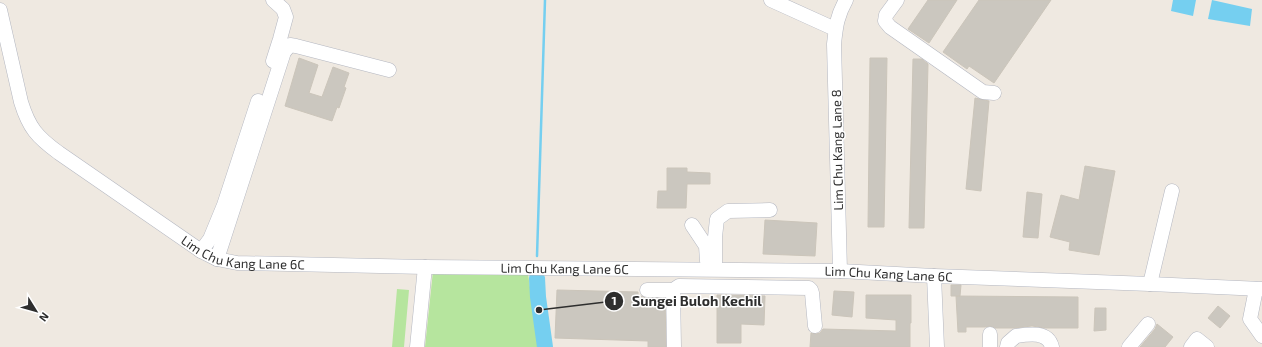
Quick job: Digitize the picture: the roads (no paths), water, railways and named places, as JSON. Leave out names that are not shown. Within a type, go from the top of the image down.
[{"type":"street","points":[[201,251],[210,239],[224,205],[280,39],[286,18],[283,9],[273,0]]},
{"type":"street","points":[[771,0],[835,29]]},
{"type":"street","name":"Lim Chu Kang Lane 8","points":[[840,271],[835,29],[839,12],[846,0]]},
{"type":"street","points":[[897,0],[886,15],[885,21],[890,27],[983,92],[994,93]]},
{"type":"street","name":"Lim Chu Kang Lane 6C","points":[[0,10],[21,102],[25,116],[33,130],[44,142],[59,153],[201,251],[217,259],[237,263],[425,267],[840,271],[1259,289]]},
{"type":"street","points":[[217,259],[284,52],[290,46],[296,46],[389,70]]},
{"type":"street","points":[[1150,284],[1172,191]]},
{"type":"street","points":[[711,269],[717,220],[728,211],[770,210]]},
{"type":"street","points":[[692,225],[706,246],[711,269]]},
{"type":"street","points":[[417,347],[425,267]]},
{"type":"street","points":[[801,271],[801,288]]},
{"type":"street","points":[[934,276],[938,347]]},
{"type":"street","points":[[647,290],[673,290],[679,286],[808,288],[811,290],[814,326]]},
{"type":"street","points":[[1259,289],[1250,318],[1262,336]]},
{"type":"street","points":[[673,290],[674,347]]},
{"type":"street","points":[[1129,347],[1148,324]]},
{"type":"street","points":[[1007,347],[1008,343],[1016,336],[1029,334],[1046,336],[1051,342],[1052,347]]},
{"type":"street","points":[[1191,347],[1197,339],[1207,347]]},
{"type":"water","points":[[1173,0],[1196,0],[1193,16],[1171,11]]},
{"type":"water","points":[[1212,0],[1252,9],[1250,26],[1208,19]]},
{"type":"waterway","points":[[537,256],[545,0]]},
{"type":"waterway","points":[[537,278],[545,347]]},
{"type":"place","name":"Sungei Buloh Kechil","points":[[539,310]]}]
